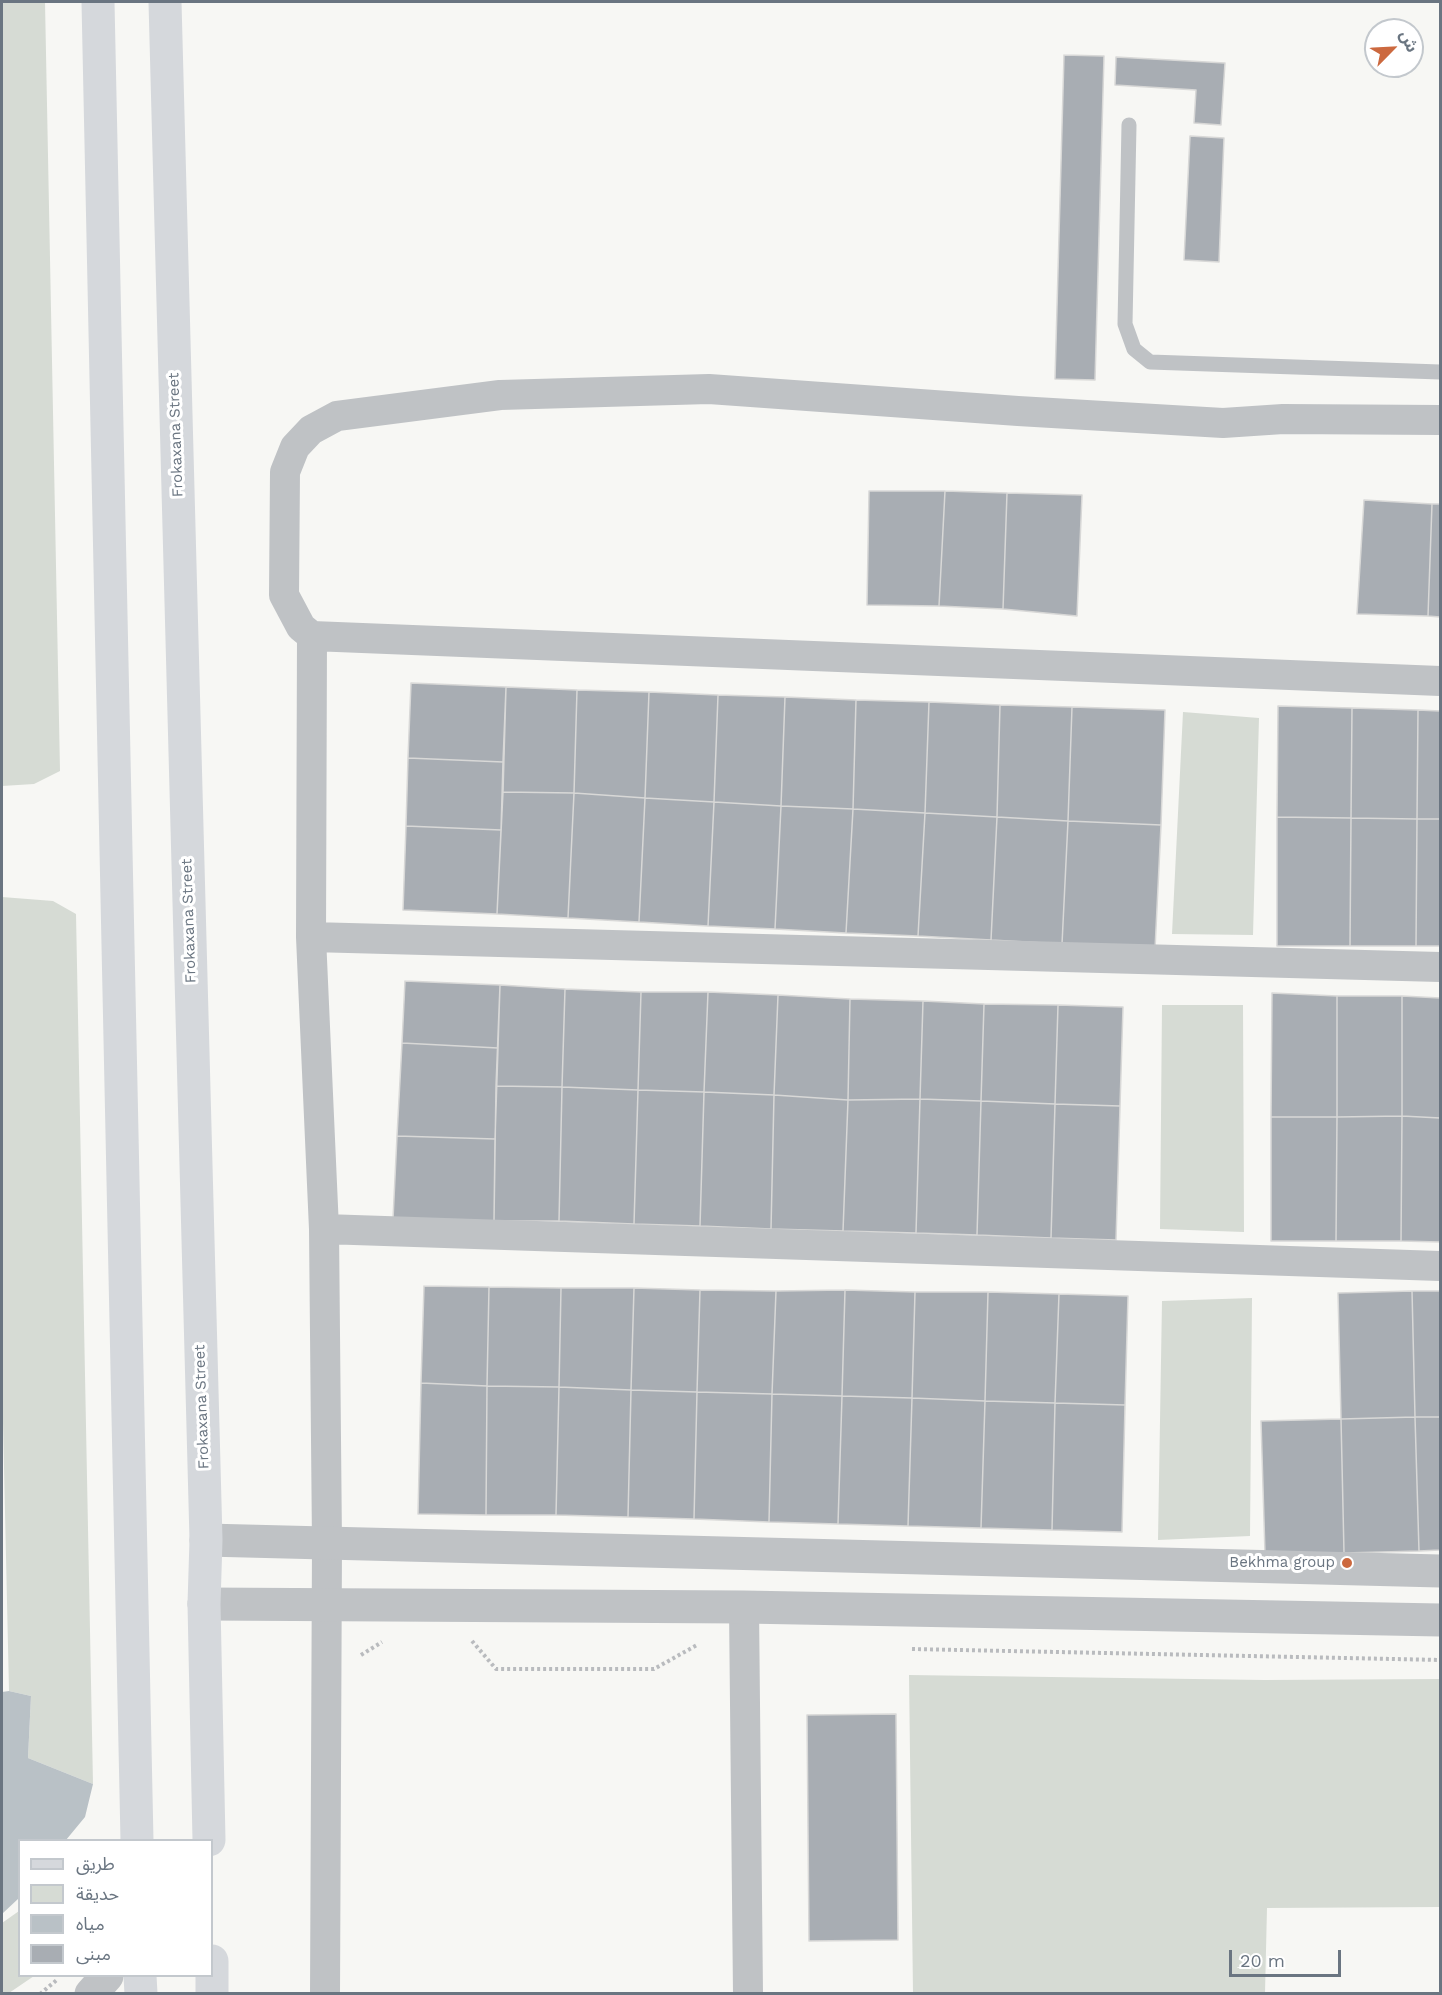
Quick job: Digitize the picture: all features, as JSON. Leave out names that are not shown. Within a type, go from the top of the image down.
[{"type":"main road","points":[[98,2],[137,1839]]},
{"type":"main road","name":"Frokaxana Street","points":[[165,2],[206,1540],[204,1604],[209,1839]]},
{"type":"main road","points":[[140,1977],[141,1994]]},
{"type":"main road","points":[[212,1977],[212,1994]]},
{"type":"street","points":[[1440,420],[1283,419],[1223,423],[709,389],[500,395],[337,416],[311,430],[295,447],[285,472],[284,595],[301,627],[312,636],[1440,681]]},
{"type":"street","points":[[312,636],[310,937],[324,1229],[312,1543],[327,1605],[325,1994]]},
{"type":"street","points":[[310,937],[1440,967]]},
{"type":"street","points":[[324,1229],[1440,1266]]},
{"type":"street","points":[[206,1540],[1440,1571]]},
{"type":"street","points":[[204,1604],[744,1607],[1440,1620]]},
{"type":"street","points":[[744,1607],[748,1994]]},
{"type":"street","points":[[92,1994],[106,1977]]},
{"type":"lane","points":[[1129,125],[1125,324],[1134,349],[1150,362],[1440,372]]},
{"type":"path","points":[[467,1636],[496,1669],[654,1669],[696,1645],[745,1646]]},
{"type":"path","points":[[327,1659],[364,1655],[383,1641]]},
{"type":"path","points":[[906,1649],[1440,1660]]},
{"type":"path","points":[[40,1994],[62,1977]]},
{"type":"green space","points":[[2,2],[45,2],[60,771],[34,784],[2,786]]},
{"type":"green space","points":[[1183,712],[1259,718],[1253,935],[1172,934]]},
{"type":"green space","points":[[2,897],[53,901],[76,914],[93,1784],[28,1758],[31,1696],[9,1691],[2,1378]]},
{"type":"green space","points":[[1162,1005],[1243,1005],[1244,1232],[1160,1229]]},
{"type":"green space","points":[[1252,1298],[1250,1536],[1158,1540],[1162,1301]]},
{"type":"green space","points":[[909,1675],[1265,1680],[1440,1679],[1440,1907],[1267,1908],[1265,1993],[913,1993]]},
{"type":"green space","points":[[18,1912],[18,1977],[33,1977],[9,1993],[2,1993],[2,1923]]},
{"type":"water","points":[[9,1691],[31,1696],[28,1758],[93,1784],[85,1817],[67,1839],[18,1839],[18,1899],[2,1914],[2,1692]]},
{"type":"building","points":[[1064,55],[1104,56],[1095,380],[1055,379]]},
{"type":"building","points":[[1116,57],[1225,63],[1221,125],[1194,123],[1196,90],[1115,85]]},
{"type":"building","points":[[1190,136],[1224,138],[1219,262],[1184,260]]},
{"type":"building","points":[[869,491],[945,491],[939,606],[867,605]]},
{"type":"building","points":[[945,491],[1007,493],[1003,609],[939,606]]},
{"type":"building","points":[[1007,493],[1082,495],[1077,616],[1003,609]]},
{"type":"building","points":[[1364,500],[1432,504],[1428,616],[1357,614]]},
{"type":"building","points":[[1432,504],[1440,504],[1440,617],[1428,616]]},
{"type":"building","points":[[411,683],[506,687],[503,762],[408,758]]},
{"type":"building","points":[[506,687],[577,690],[574,793],[503,792]]},
{"type":"building","points":[[577,690],[649,692],[645,798],[574,793]]},
{"type":"building","points":[[649,692],[718,695],[714,802],[645,798]]},
{"type":"building","points":[[718,695],[785,697],[781,806],[714,802]]},
{"type":"building","points":[[785,697],[856,700],[853,809],[781,806]]},
{"type":"building","points":[[856,700],[929,702],[925,813],[853,809]]},
{"type":"building","points":[[929,702],[1000,705],[997,817],[925,813]]},
{"type":"building","points":[[1000,705],[1072,707],[1068,821],[997,817]]},
{"type":"building","points":[[1278,706],[1352,708],[1351,818],[1277,817]]},
{"type":"building","points":[[1072,707],[1165,710],[1161,825],[1068,821]]},
{"type":"building","points":[[1352,708],[1418,710],[1417,819],[1351,818]]},
{"type":"building","points":[[1418,710],[1440,711],[1440,819],[1417,819]]},
{"type":"building","points":[[408,758],[503,762],[501,830],[406,826]]},
{"type":"building","points":[[503,792],[574,793],[568,918],[497,914]]},
{"type":"building","points":[[574,793],[645,798],[639,922],[568,918]]},
{"type":"building","points":[[645,798],[714,802],[708,926],[639,922]]},
{"type":"building","points":[[714,802],[781,806],[775,929],[708,926]]},
{"type":"building","points":[[781,806],[853,809],[846,933],[775,929]]},
{"type":"building","points":[[853,809],[925,813],[918,936],[846,933]]},
{"type":"building","points":[[925,813],[997,817],[991,940],[918,936]]},
{"type":"building","points":[[997,817],[1068,821],[1062,944],[991,940]]},
{"type":"building","points":[[1277,817],[1351,818],[1350,946],[1277,946]]},
{"type":"building","points":[[1351,818],[1417,819],[1416,946],[1350,946]]},
{"type":"building","points":[[1417,819],[1440,819],[1440,946],[1416,946]]},
{"type":"building","points":[[1068,821],[1161,825],[1155,949],[1062,944]]},
{"type":"building","points":[[406,826],[501,830],[497,914],[403,910]]},
{"type":"building","points":[[405,981],[500,985],[498,1048],[402,1043]]},
{"type":"building","points":[[500,985],[565,989],[562,1087],[496,1086]]},
{"type":"building","points":[[565,989],[641,992],[638,1090],[562,1087]]},
{"type":"building","points":[[641,992],[708,992],[704,1092],[638,1090]]},
{"type":"building","points":[[708,992],[778,995],[774,1095],[704,1092]]},
{"type":"building","points":[[1272,993],[1337,996],[1337,1117],[1271,1117]]},
{"type":"building","points":[[778,995],[850,999],[848,1100],[774,1095]]},
{"type":"building","points":[[1337,996],[1402,996],[1402,1116],[1337,1117]]},
{"type":"building","points":[[1402,996],[1440,998],[1440,1118],[1402,1116]]},
{"type":"building","points":[[850,999],[923,1001],[920,1099],[848,1100]]},
{"type":"building","points":[[923,1001],[984,1004],[981,1101],[920,1099]]},
{"type":"building","points":[[984,1004],[1058,1005],[1055,1104],[981,1101]]},
{"type":"building","points":[[1058,1005],[1123,1007],[1120,1106],[1055,1104]]},
{"type":"building","points":[[402,1043],[498,1048],[495,1139],[397,1136]]},
{"type":"building","points":[[496,1086],[562,1087],[559,1221],[494,1221]]},
{"type":"building","points":[[562,1087],[638,1090],[634,1224],[559,1221]]},
{"type":"building","points":[[638,1090],[704,1092],[700,1226],[634,1224]]},
{"type":"building","points":[[704,1092],[774,1095],[771,1229],[700,1226]]},
{"type":"building","points":[[774,1095],[848,1100],[843,1231],[771,1229]]},
{"type":"building","points":[[920,1099],[981,1101],[977,1235],[916,1233]]},
{"type":"building","points":[[920,1099],[916,1233],[843,1231],[848,1100]]},
{"type":"building","points":[[981,1101],[1055,1104],[1051,1238],[977,1235]]},
{"type":"building","points":[[1055,1104],[1120,1106],[1116,1240],[1051,1238]]},
{"type":"building","points":[[1402,1116],[1440,1118],[1440,1242],[1401,1241]]},
{"type":"building","points":[[1402,1116],[1401,1241],[1336,1241],[1337,1117]]},
{"type":"building","points":[[1271,1117],[1337,1117],[1336,1241],[1271,1241]]},
{"type":"building","points":[[397,1136],[495,1139],[494,1221],[393,1219]]},
{"type":"building","points":[[424,1286],[489,1287],[487,1386],[421,1383]]},
{"type":"building","points":[[489,1287],[561,1288],[559,1387],[487,1386]]},
{"type":"building","points":[[561,1288],[634,1288],[631,1390],[559,1387]]},
{"type":"building","points":[[634,1288],[700,1290],[697,1392],[631,1390]]},
{"type":"building","points":[[700,1290],[776,1291],[772,1394],[697,1392]]},
{"type":"building","points":[[845,1290],[915,1292],[912,1398],[842,1396]]},
{"type":"building","points":[[845,1290],[842,1396],[772,1394],[776,1291]]},
{"type":"building","points":[[1412,1291],[1415,1417],[1341,1419],[1338,1293]]},
{"type":"building","points":[[1412,1291],[1440,1291],[1440,1417],[1415,1417]]},
{"type":"building","points":[[915,1292],[988,1292],[985,1401],[912,1398]]},
{"type":"building","points":[[988,1292],[1059,1294],[1055,1403],[985,1401]]},
{"type":"building","points":[[1059,1294],[1128,1296],[1125,1405],[1055,1403]]},
{"type":"building","points":[[421,1383],[487,1386],[486,1515],[418,1514]]},
{"type":"building","points":[[487,1386],[559,1387],[556,1515],[486,1515]]},
{"type":"building","points":[[559,1387],[631,1390],[628,1517],[556,1515]]},
{"type":"building","points":[[631,1390],[697,1392],[694,1519],[628,1517]]},
{"type":"building","points":[[697,1392],[772,1394],[769,1522],[694,1519]]},
{"type":"building","points":[[772,1394],[842,1396],[838,1524],[769,1522]]},
{"type":"building","points":[[842,1396],[912,1398],[908,1526],[838,1524]]},
{"type":"building","points":[[912,1398],[985,1401],[981,1528],[908,1526]]},
{"type":"building","points":[[985,1401],[1055,1403],[1052,1530],[981,1528]]},
{"type":"building","points":[[1055,1403],[1125,1405],[1122,1532],[1052,1530]]},
{"type":"building","points":[[1415,1417],[1419,1551],[1344,1553],[1341,1419]]},
{"type":"building","points":[[1415,1417],[1440,1417],[1440,1550],[1419,1551]]},
{"type":"building","points":[[1341,1419],[1344,1553],[1265,1554],[1261,1421]]},
{"type":"building","points":[[896,1714],[898,1940],[809,1941],[807,1715]]},
{"type":"place","name":"Bekhma group","points":[[1347,1563]]}]
